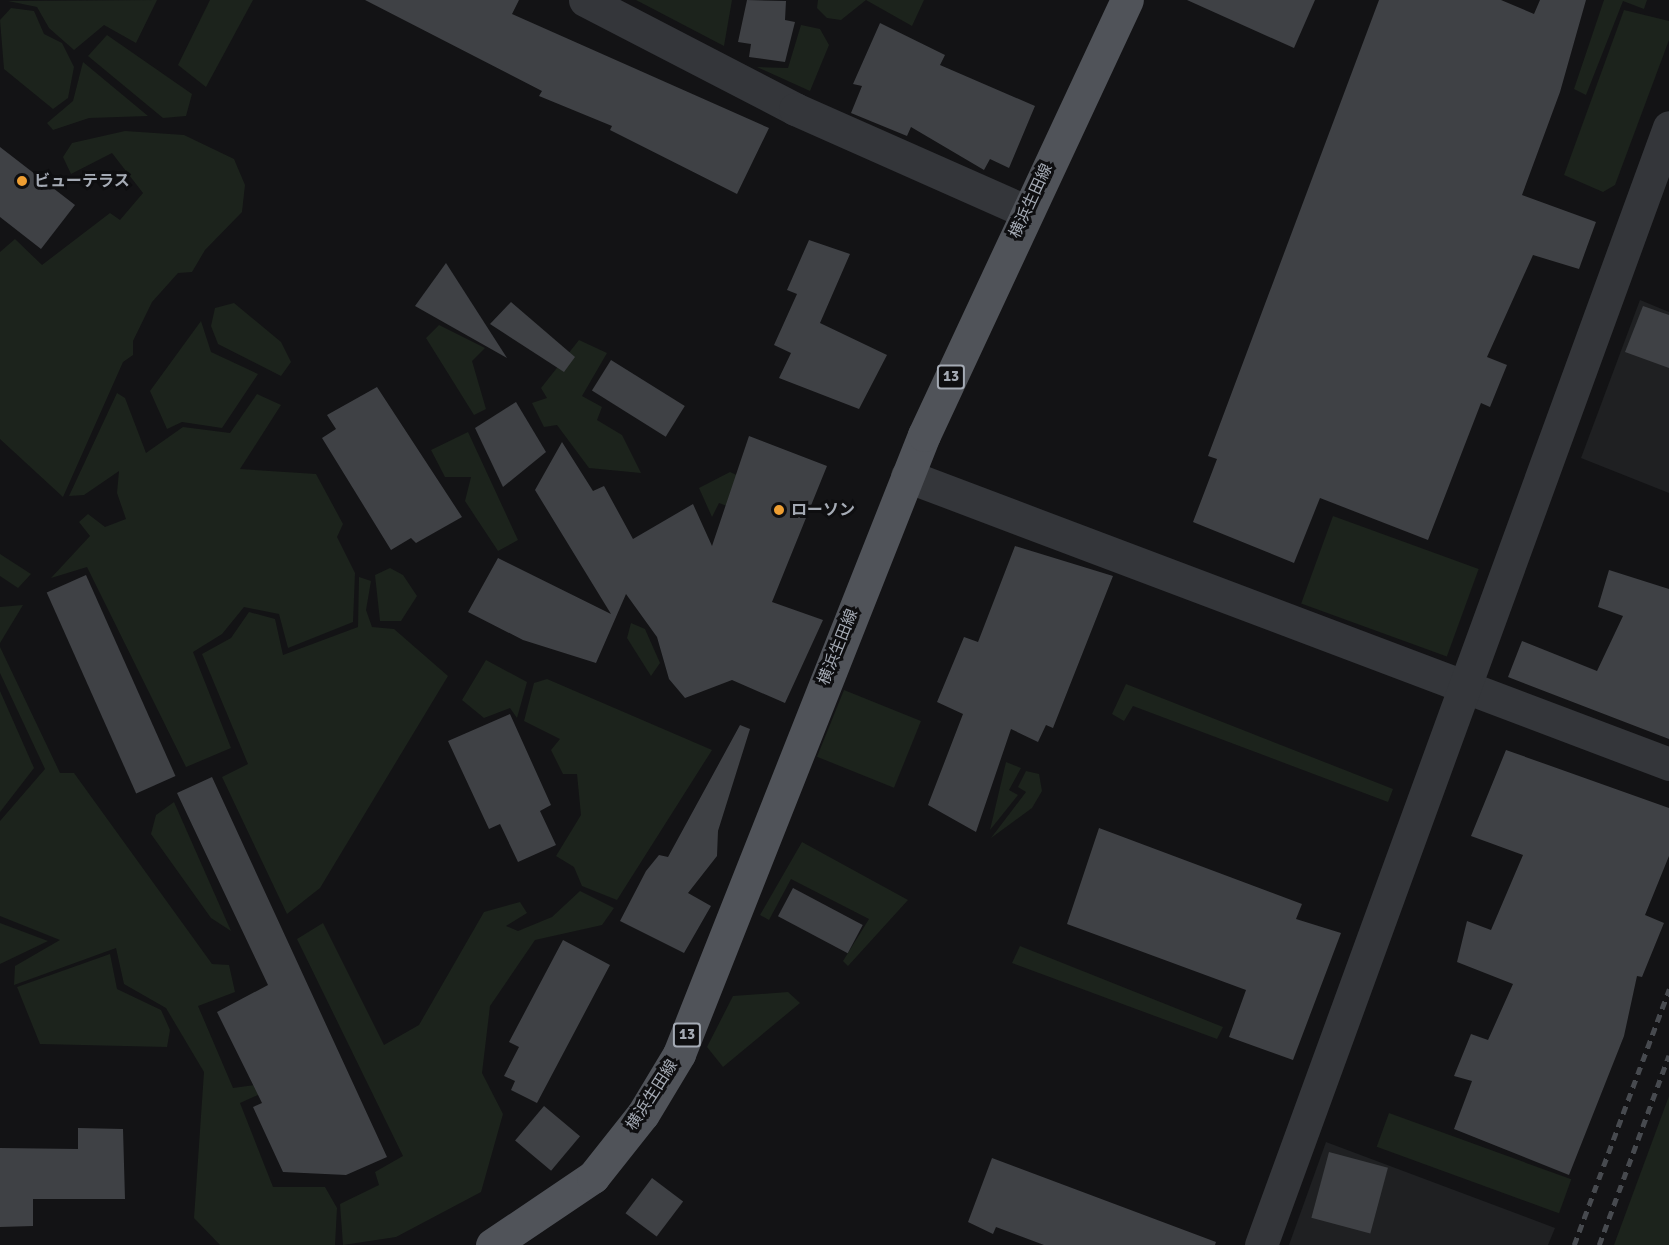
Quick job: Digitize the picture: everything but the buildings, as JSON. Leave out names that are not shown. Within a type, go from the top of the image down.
[{"type":"main road","name":"横浜生田線","points":[[492,1245],[593,1177],[643,1114],[679,1053],[907,476],[1026,211],[1127,0]]},
{"type":"street","points":[[585,0],[795,109],[1026,211]]},
{"type":"street","points":[[1261,1245],[1669,127]]},
{"type":"street","points":[[907,476],[1669,764]]},
{"type":"shaded area","points":[[157,0],[136,43],[104,25],[74,50],[49,28],[37,7],[8,1]]},
{"type":"shaded area","points":[[210,0],[253,0],[206,87],[178,65]]},
{"type":"shaded area","points":[[636,0],[732,0],[724,46]]},
{"type":"shaded area","points":[[818,0],[866,0],[841,20],[827,18],[817,8]]},
{"type":"shaded area","points":[[866,0],[924,0],[912,26]]},
{"type":"shaded area","points":[[1604,0],[1647,0],[1644,9],[1623,1],[1586,95],[1574,89]]},
{"type":"shaded area","points":[[11,8],[34,11],[44,34],[62,43],[74,67],[68,98],[53,109],[4,69],[0,20]]},
{"type":"shaded area","points":[[1624,10],[1669,21],[1669,40],[1615,185],[1603,192],[1564,175]]},
{"type":"shaded area","points":[[801,25],[820,29],[829,45],[810,91],[757,67],[788,68]]},
{"type":"shaded area","points":[[107,35],[192,94],[186,116],[163,118],[88,56]]},
{"type":"shaded area","points":[[83,62],[148,116],[89,118],[53,130],[47,123],[73,101]]},
{"type":"shaded area","points":[[125,131],[184,135],[234,159],[245,185],[242,212],[205,250],[192,272],[178,273],[152,302],[133,341],[133,355],[123,362],[63,497],[0,439],[0,252],[15,239],[42,265],[110,213],[120,220],[143,193],[112,153],[71,174],[63,157],[72,143]]},
{"type":"shaded area","points":[[1640,300],[1669,312],[1669,493],[1581,458]]},
{"type":"shaded area","points":[[234,303],[281,342],[291,362],[281,376],[218,344],[211,326],[215,308]]},
{"type":"shaded area","points":[[201,321],[211,352],[258,374],[222,428],[182,422],[167,429],[150,391]]},
{"type":"shaded area","points":[[439,325],[485,348],[472,361],[486,409],[474,415],[426,338]]},
{"type":"shaded area","points":[[579,340],[607,353],[582,396],[602,407],[597,420],[622,435],[641,473],[589,468],[557,425],[544,427],[532,403],[547,398],[541,388]]},
{"type":"shaded area","points":[[117,393],[125,398],[146,453],[183,427],[230,433],[257,394],[281,405],[240,469],[316,474],[343,524],[337,537],[355,573],[353,622],[288,648],[279,614],[244,607],[222,634],[193,652],[231,748],[186,767],[87,567],[51,578],[90,536],[79,522],[88,514],[105,527],[126,519],[117,493],[119,471],[84,495],[69,496]]},
{"type":"shaded area","points":[[468,432],[518,540],[498,551],[465,501],[471,477],[445,477],[431,450]]},
{"type":"shaded area","points":[[730,472],[741,477],[727,506],[719,503],[712,517],[699,488]]},
{"type":"shaded area","points":[[1333,516],[1479,569],[1447,656],[1301,603]]},
{"type":"shaded area","points":[[0,554],[31,574],[18,588],[0,576]]},
{"type":"shaded area","points":[[390,568],[403,575],[417,596],[401,621],[380,621],[375,575]]},
{"type":"shaded area","points":[[359,577],[371,581],[366,610],[372,627],[394,629],[448,676],[320,888],[287,914],[222,777],[248,764],[202,654],[231,638],[249,612],[275,619],[283,655],[358,627]]},
{"type":"shaded area","points":[[23,605],[0,643],[0,607]]},
{"type":"shaded area","points":[[631,623],[645,629],[660,663],[651,676],[627,638]]},
{"type":"shaded area","points":[[0,647],[60,773],[74,773],[212,964],[229,965],[235,992],[198,1006],[233,1088],[255,1085],[260,1094],[240,1103],[273,1187],[325,1187],[337,1208],[335,1245],[220,1245],[194,1218],[204,1072],[166,1008],[124,984],[116,948],[14,985],[15,966],[60,940],[0,916],[0,821],[45,769],[0,673]]},
{"type":"shaded area","points":[[486,660],[527,682],[517,718],[510,708],[484,718],[462,700]]},
{"type":"shaded area","points":[[547,679],[712,750],[617,900],[582,886],[574,867],[556,856],[581,815],[577,774],[563,774],[551,750],[560,739],[524,721],[534,683]]},
{"type":"shaded area","points":[[1126,684],[1393,789],[1388,802],[1133,706],[1124,721],[1112,714]]},
{"type":"shaded area","points":[[844,690],[921,721],[894,788],[817,757]]},
{"type":"shaded area","points":[[0,691],[34,768],[0,812]]},
{"type":"shaded area","points":[[1006,762],[1021,768],[1009,790],[1018,795],[990,830]]},
{"type":"shaded area","points":[[1026,771],[1039,774],[1042,791],[1032,808],[991,838],[1026,792],[1018,787]]},
{"type":"shaded area","points":[[174,802],[231,931],[211,918],[151,834],[156,815]]},
{"type":"shaded area","points":[[802,842],[908,900],[848,966],[843,961],[869,919],[791,879],[769,920],[760,915]]},
{"type":"shaded area","points":[[580,891],[614,908],[602,925],[535,940],[490,1006],[482,1073],[503,1114],[481,1192],[396,1237],[343,1245],[340,1204],[379,1185],[375,1172],[403,1156],[297,939],[323,923],[384,1045],[419,1025],[484,912],[520,902],[527,913],[506,926],[518,931],[552,917]]},
{"type":"shaded area","points":[[0,923],[48,941],[0,964]]},
{"type":"shaded area","points":[[1020,946],[1223,1027],[1217,1039],[1012,963]]},
{"type":"shaded area","points":[[110,954],[117,989],[161,1010],[170,1030],[167,1047],[40,1044],[17,987]]},
{"type":"shaded area","points":[[788,992],[800,1003],[723,1067],[707,1047],[733,996]]},
{"type":"shaded area","points":[[1669,1096],[1669,1245],[1614,1245]]},
{"type":"shaded area","points":[[1389,1113],[1571,1179],[1559,1213],[1377,1147]]},
{"type":"shaded area","points":[[1326,1142],[1555,1228],[1548,1245],[1289,1245]]},
{"type":"railway","points":[[1574,1245],[1669,989]]},
{"type":"railway","points":[[1599,1245],[1669,1055]]},
{"type":"place","name":"ビューテラス","points":[[22,181]]},
{"type":"place","name":"ローソン","points":[[779,510]]}]
